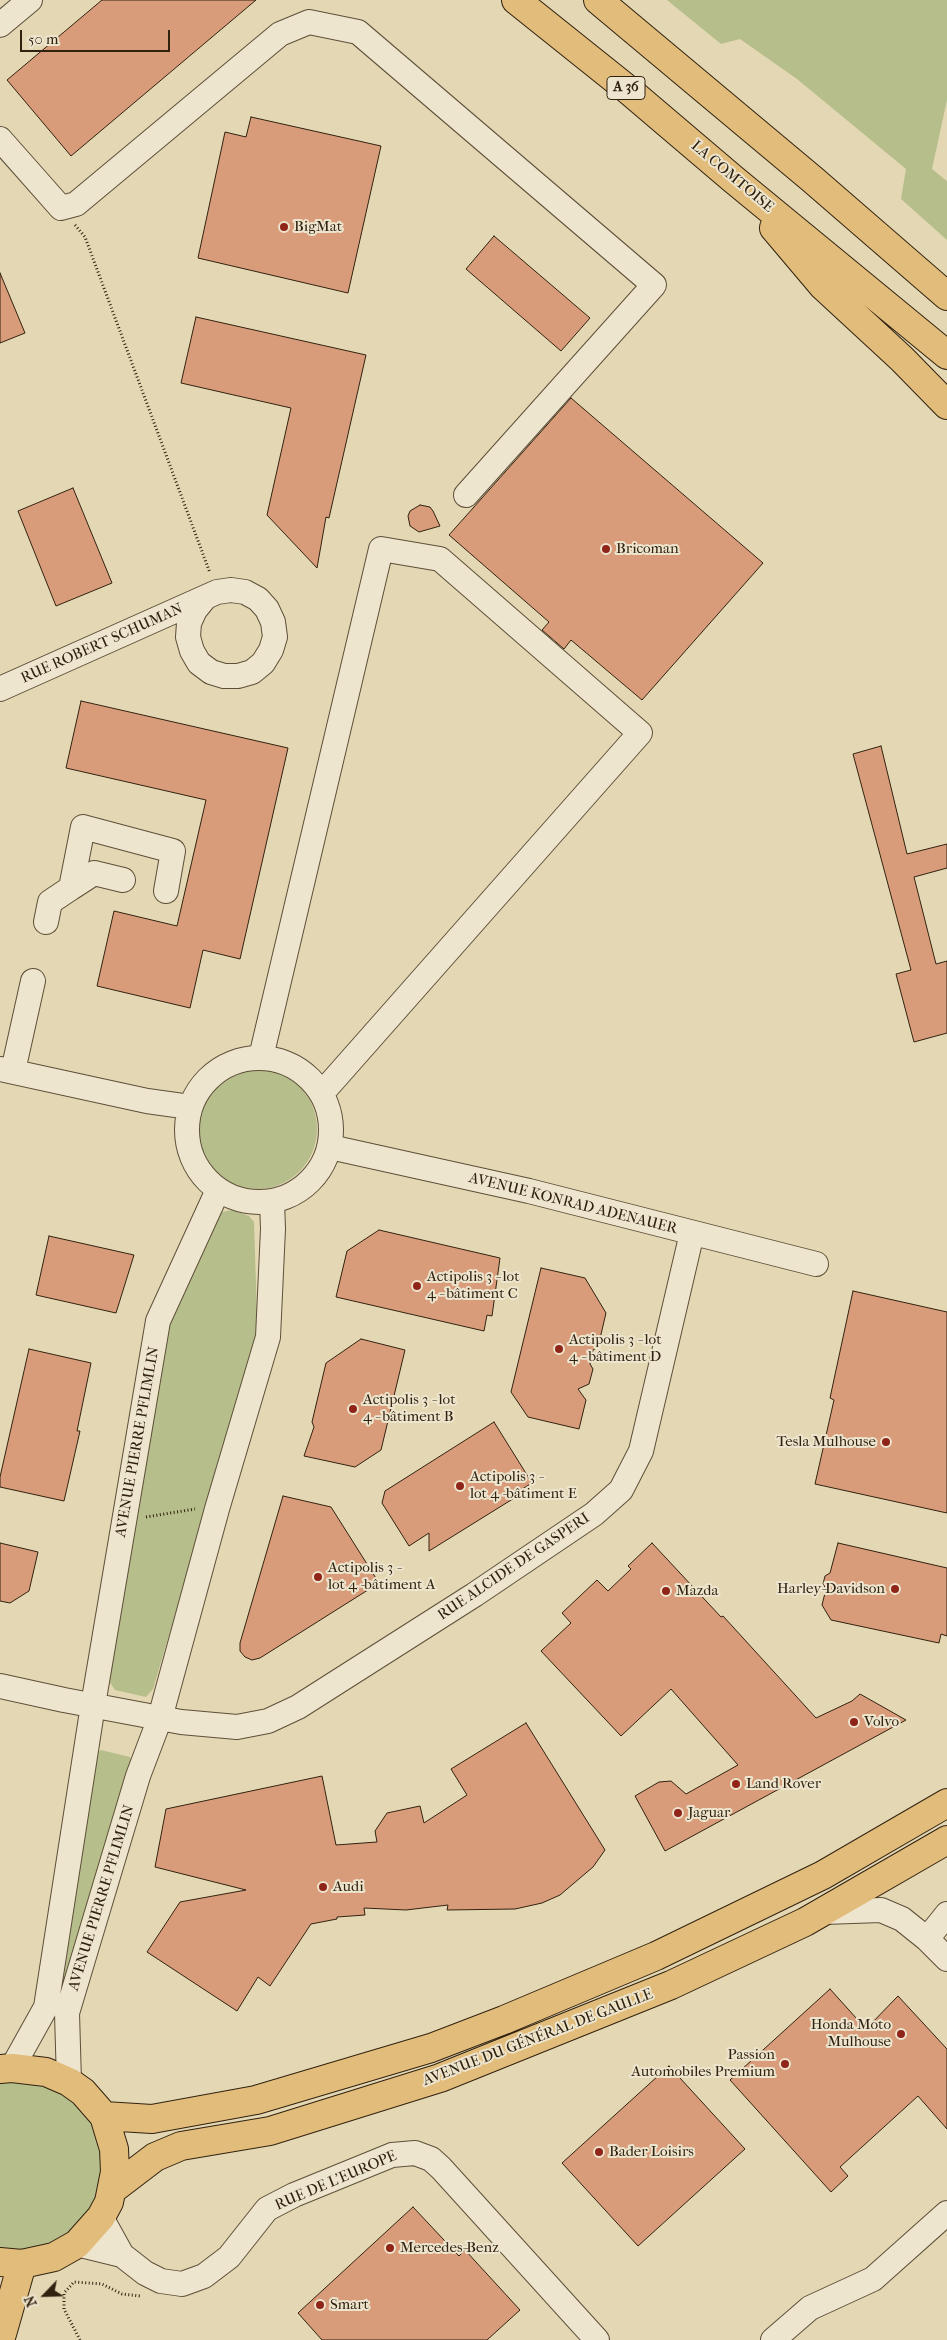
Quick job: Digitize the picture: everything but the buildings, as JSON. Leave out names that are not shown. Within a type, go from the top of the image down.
[{"type":"main road","name":"LA COMTOISE","points":[[516,0],[626,88],[733,179],[947,355]]},
{"type":"main road","points":[[598,0],[775,147],[947,296]]},
{"type":"main road","points":[[733,179],[822,286],[947,404]]},
{"type":"main road","name":"AVENUE DU GÉNÉRAL DE GAULLE","points":[[104,2116],[152,2119],[256,2100],[431,2048],[495,2024],[656,1956],[823,1875],[947,1803]]},
{"type":"main road","name":"AVENUE DU GÉNÉRAL DE GAULLE","points":[[113,2189],[155,2157],[181,2146],[270,2131],[440,2078],[670,1985],[824,1912],[947,1840]]},
{"type":"main road","points":[[2,2334],[11,2263],[54,2257],[77,2244],[101,2217],[113,2189],[116,2172],[114,2149],[104,2116],[83,2092],[69,2082],[46,2072],[6,2069]]},
{"type":"street","points":[[0,26],[30,0]]},
{"type":"street","points":[[0,139],[61,208],[76,204],[280,34],[309,22],[358,32],[654,285],[466,495]]},
{"type":"street","points":[[261,1057],[382,549],[440,559],[640,733],[322,1093]]},
{"type":"street","name":"RUE ROBERT SCHUMAN","points":[[0,689],[211,596],[231,590],[245,592],[258,599],[267,609],[273,622],[275,637],[271,650],[263,663],[252,672],[238,676],[224,676],[210,672],[199,663],[188,637],[189,622],[195,610],[211,596]]},
{"type":"street","points":[[141,627],[188,637]]},
{"type":"street","points":[[71,888],[83,827],[173,851],[166,890]]},
{"type":"street","points":[[46,922],[50,902],[94,873],[123,880]]},
{"type":"street","points":[[33,981],[7,1070],[147,1102],[190,1107]]},
{"type":"street","points":[[261,1057],[285,1062],[306,1074],[322,1093],[330,1110],[332,1129],[330,1147],[322,1167],[309,1183],[291,1195],[272,1202],[253,1202],[234,1198],[218,1190],[201,1174],[190,1153],[186,1130],[190,1107],[200,1087],[217,1070],[238,1060],[261,1057]]},
{"type":"street","name":"AVENUE KONRAD ADENAUER","points":[[330,1147],[528,1191],[816,1264]]},
{"type":"street","name":"AVENUE PIERRE PFLIMLIN","points":[[6,2069],[46,2007],[93,1705],[158,1321],[218,1190]]},
{"type":"street","name":"AVENUE PIERRE PFLIMLIN","points":[[69,2082],[67,2013],[138,1776],[160,1718],[217,1509],[268,1336],[273,1229],[272,1202]]},
{"type":"street","name":"RUE ALCIDE DE GASPERI","points":[[160,1718],[237,1727],[268,1721],[298,1706],[474,1595],[594,1514],[621,1490],[641,1451],[692,1233]]},
{"type":"street","points":[[0,1686],[160,1718]]},
{"type":"street","points":[[824,1912],[881,1910],[902,1919],[927,1939],[947,1959]]},
{"type":"street","points":[[927,1939],[947,1914]]},
{"type":"street","name":"RUE DE L'EUROPE","points":[[101,2217],[122,2255],[145,2273],[161,2281],[182,2284],[204,2276],[229,2256],[268,2210],[294,2195],[392,2155],[415,2153],[430,2159],[441,2168],[597,2340]]},
{"type":"street","points":[[773,2340],[810,2308],[873,2278],[947,2213]]},
{"type":"street","name":"RUE DE L'EUROPE","points":[[77,2244],[122,2255]]},
{"type":"path","points":[[61,208],[85,237],[211,596]]},
{"type":"path","points":[[125,1515],[137,1518],[208,1506],[217,1509]]},
{"type":"path","points":[[80,2340],[64,2308],[64,2293],[74,2282],[102,2284]]},
{"type":"green space","points":[[667,0],[947,0],[947,100],[932,169],[947,181],[947,240],[901,199],[906,169],[797,79],[740,39],[721,44]]},
{"type":"green space","points":[[257,1069],[269,1070],[280,1074],[290,1079],[299,1087],[307,1096],[312,1106],[316,1117],[316,1141],[312,1152],[307,1162],[299,1171],[290,1179],[280,1184],[269,1188],[257,1189],[245,1188],[234,1184],[224,1179],[215,1171],[207,1162],[202,1152],[198,1141],[197,1129],[198,1117],[202,1106],[207,1096],[215,1087],[224,1079],[234,1074],[245,1070]]},
{"type":"green space","points":[[232,1210],[249,1216],[254,1222],[257,1317],[254,1349],[153,1689],[146,1697],[115,1690],[109,1681],[167,1322],[214,1218],[222,1212]]},
{"type":"green space","points":[[101,1750],[130,1757],[133,1764],[62,2004],[54,2002],[95,1755]]},
{"type":"green space","points":[[28,2078],[71,2096],[88,2114],[99,2135],[104,2154],[101,2194],[81,2227],[45,2251],[0,2253],[0,2080]]},
{"type":"place","name":"BigMat","points":[[284,227]]},
{"type":"place","name":"Bricoman","points":[[606,549]]},
{"type":"place","name":"Actipolis 3 - lot 4 - bâtiment C","points":[[417,1286]]},
{"type":"place","name":"Actipolis 3 - lot 4 - bâtiment D","points":[[559,1349]]},
{"type":"place","name":"Actipolis 3 - lot 4 - bâtiment B","points":[[353,1409]]},
{"type":"place","name":"Tesla Mulhouse","points":[[886,1442]]},
{"type":"place","name":"Actipolis 3 - lot 4 -bâtiment E","points":[[460,1486]]},
{"type":"place","name":"Actipolis 3 - lot 4 -bâtiment A","points":[[318,1577]]},
{"type":"place","name":"Harley-Davidson","points":[[895,1589]]},
{"type":"place","name":"Mazda","points":[[666,1591]]},
{"type":"place","name":"Volvo","points":[[854,1722]]},
{"type":"place","name":"Land Rover","points":[[736,1784]]},
{"type":"place","name":"Jaguar","points":[[678,1813]]},
{"type":"place","name":"Audi","points":[[323,1887]]},
{"type":"place","name":"Honda Moto Mulhouse","points":[[901,2034]]},
{"type":"place","name":"Passion Automobiles Premium","points":[[785,2064]]},
{"type":"place","name":"Bader Loisirs","points":[[599,2152]]},
{"type":"place","name":"Mercedes-Benz","points":[[390,2248]]},
{"type":"place","name":"Smart","points":[[320,2305]]}]
